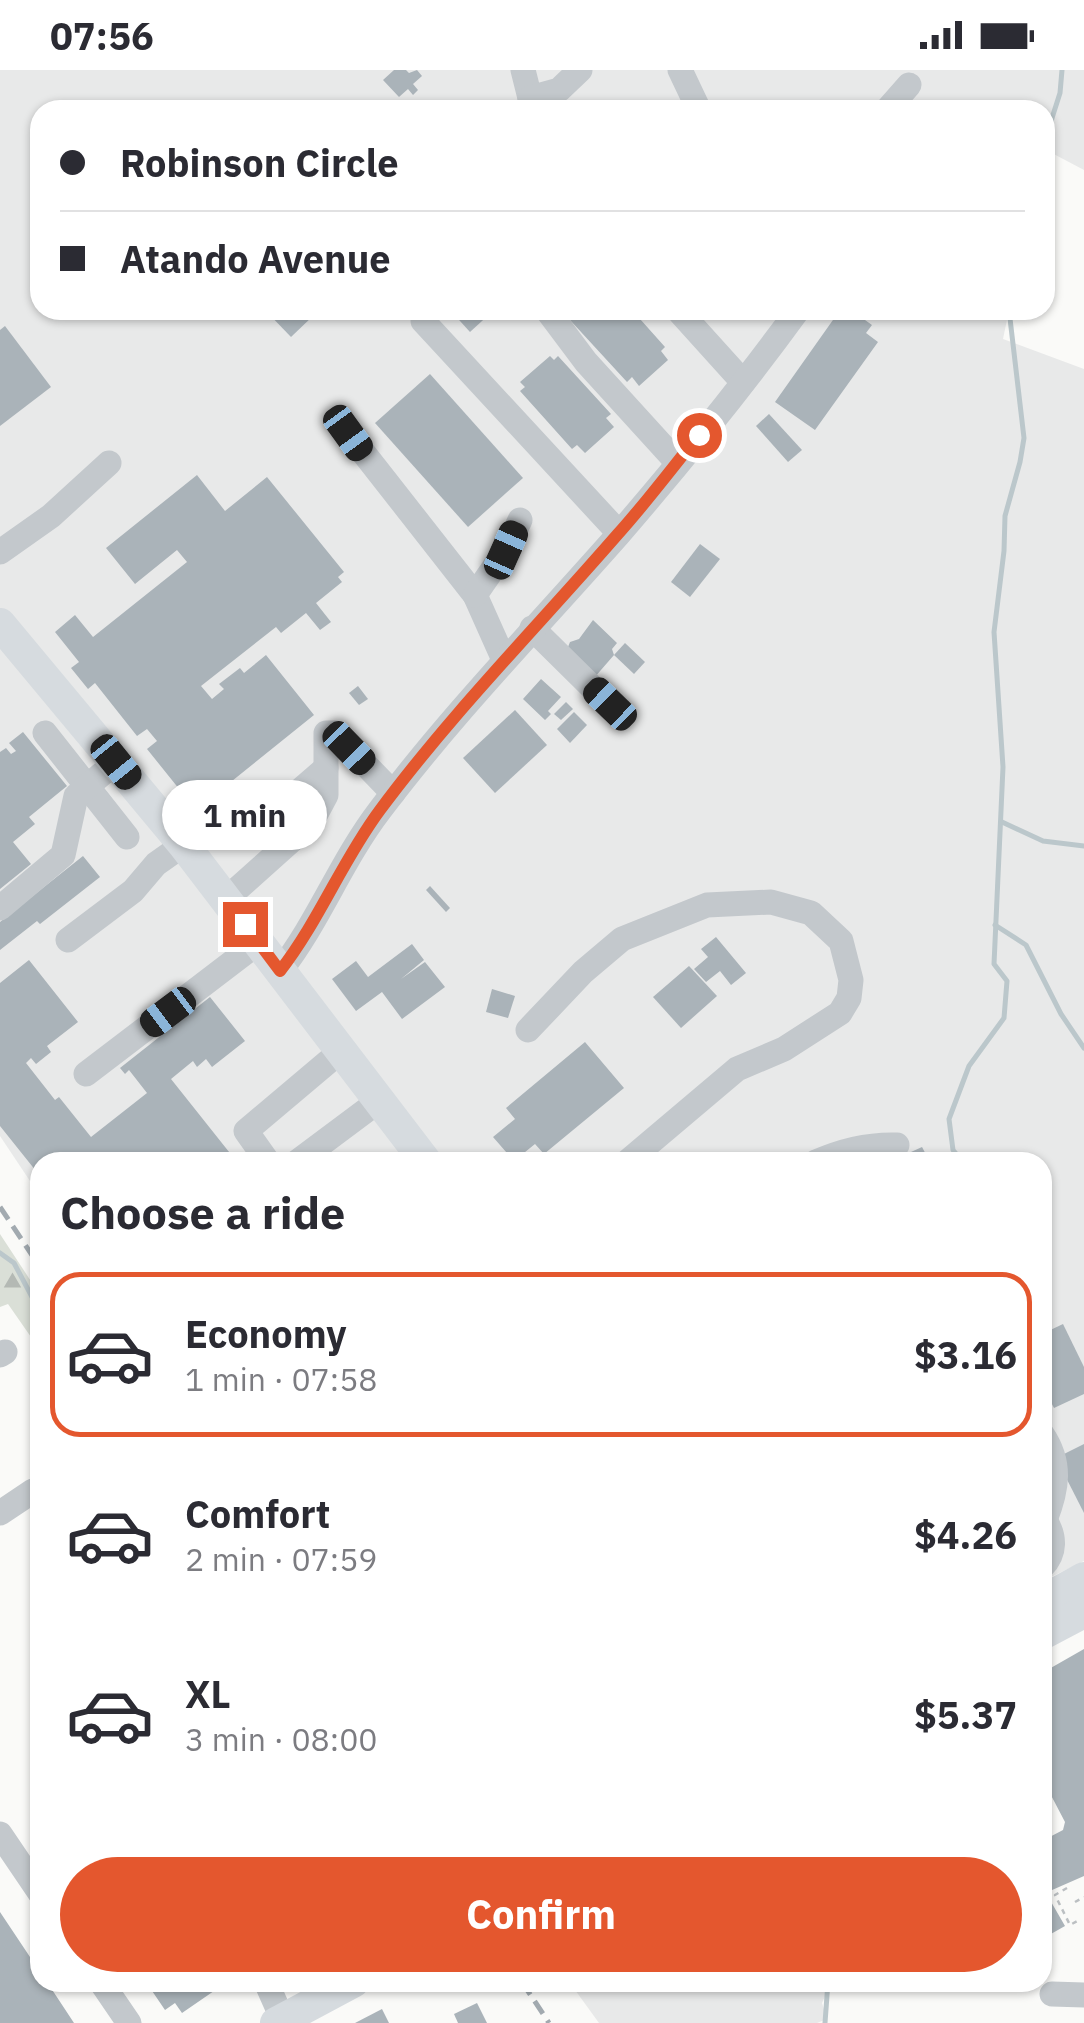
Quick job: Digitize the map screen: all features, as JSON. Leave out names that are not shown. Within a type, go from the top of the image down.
[{"type":"main road","points":[[0,624],[184,845],[419,1152]]},
{"type":"main road","points":[[280,2021],[334,1992]]},
{"type":"street","points":[[523,70],[530,100]]},
{"type":"street","points":[[539,100],[559,90],[580,70]]},
{"type":"street","points":[[680,70],[694,100]]},
{"type":"street","points":[[896,100],[909,85]]},
{"type":"street","points":[[554,320],[586,362],[677,462]]},
{"type":"street","points":[[687,320],[742,382]]},
{"type":"street","points":[[280,971],[316,919],[357,843],[393,793],[504,660],[619,534],[790,320]]},
{"type":"street","points":[[424,321],[619,534]]},
{"type":"street","points":[[348,433],[475,595],[504,660]]},
{"type":"street","points":[[5,539],[51,516],[109,463]]},
{"type":"street","points":[[475,595],[506,550],[520,520]]},
{"type":"street","points":[[532,628],[610,704]]},
{"type":"street","points":[[45,733],[127,837]]},
{"type":"street","points":[[226,899],[310,823],[326,794],[326,733],[335,733],[393,793]]},
{"type":"street","points":[[0,908],[63,855],[76,796],[116,762]]},
{"type":"street","points":[[68,940],[133,891],[156,864],[229,814],[245,831],[260,825],[326,768]]},
{"type":"street","points":[[528,1030],[622,938],[707,905],[771,902],[811,912],[841,940],[851,980],[849,998],[840,1013],[784,1049],[737,1069],[638,1152]]},
{"type":"street","points":[[86,1074],[258,942]]},
{"type":"street","points":[[261,1152],[246,1130],[342,1050]]},
{"type":"street","points":[[310,1152],[380,1100]]},
{"type":"street","points":[[839,1152],[876,1144],[898,1145]]},
{"type":"street","points":[[1052,1453],[1057,1490],[1052,1502]]},
{"type":"street","points":[[0,1513],[30,1493]]},
{"type":"street","points":[[1052,1558],[1060,1586]]},
{"type":"street","points":[[0,1834],[30,1879]]},
{"type":"street","points":[[108,1992],[128,2023]]},
{"type":"street","points":[[270,1992],[280,2021]]},
{"type":"street","points":[[1052,1994],[1084,1994]]},
{"type":"path","points":[[1068,1888],[1055,1895],[1070,1925],[1081,1919]]},
{"type":"path","points":[[1074,1902],[1084,1898]]},
{"type":"shaded area","points":[[0,70],[1084,70],[1084,170],[1055,155],[1055,100],[30,100],[30,320],[1007,320],[1003,339],[1084,369],[1084,1561],[1052,1577],[1052,1152],[30,1152],[30,1181],[0,1136]]},
{"type":"shaded area","points":[[577,1992],[827,1992],[822,2003],[827,2019],[817,2023],[599,2023]]},
{"type":"green space","points":[[0,1234],[30,1280],[30,1336],[8,1304],[0,1307]]},
{"type":"building","points":[[394,70],[417,70],[422,76],[413,84],[418,90],[413,95],[408,89],[399,97],[383,80]]},
{"type":"building","points":[[275,320],[309,320],[291,337]]},
{"type":"building","points":[[459,320],[483,320],[470,332]]},
{"type":"building","points":[[570,320],[641,320],[665,347],[661,351],[668,360],[639,386],[632,377],[627,382]]},
{"type":"building","points":[[833,320],[865,320],[872,325],[866,333],[878,342],[815,430],[775,402]]},
{"type":"building","points":[[5,326],[51,387],[0,426],[0,330]]},
{"type":"building","points":[[550,356],[554,360],[558,356],[611,414],[606,418],[614,427],[585,453],[577,445],[572,449],[520,391],[525,387],[520,382]]},
{"type":"building","points":[[430,374],[523,478],[468,527],[375,423]]},
{"type":"building","points":[[769,414],[802,450],[788,462],[756,426]]},
{"type":"building","points":[[197,475],[225,511],[267,477],[344,572],[338,577],[342,582],[316,603],[331,622],[320,630],[306,613],[281,633],[276,627],[201,686],[212,699],[224,689],[219,684],[240,668],[244,673],[266,655],[314,715],[196,810],[147,749],[157,741],[147,729],[137,736],[95,683],[88,689],[71,668],[79,662],[55,632],[75,615],[93,637],[187,562],[177,550],[135,584],[106,548]]},
{"type":"building","points":[[700,544],[720,559],[690,597],[671,582]]},
{"type":"building","points":[[593,620],[617,643],[612,649],[614,655],[594,678],[566,652],[570,642],[579,639]]},
{"type":"building","points":[[625,643],[645,662],[634,674],[614,655]]},
{"type":"building","points":[[541,679],[561,697],[545,720],[523,699]]},
{"type":"building","points":[[358,686],[368,699],[359,705],[349,693]]},
{"type":"building","points":[[566,702],[573,709],[561,720],[554,714]]},
{"type":"building","points":[[515,710],[547,745],[495,793],[463,758]]},
{"type":"building","points":[[574,712],[587,725],[570,743],[557,729]]},
{"type":"building","points":[[23,732],[67,786],[29,817],[35,824],[13,842],[31,864],[0,889],[0,752],[6,748],[11,754],[16,751],[9,743]]},
{"type":"building","points":[[83,856],[100,877],[0,950],[0,922]]},
{"type":"building","points":[[430,886],[450,908],[446,912],[426,890]]},
{"type":"building","points":[[716,937],[746,973],[731,985],[720,971],[706,982],[694,969],[708,957],[701,949]]},
{"type":"building","points":[[412,944],[424,960],[401,979],[425,962],[445,987],[402,1019],[382,992],[356,1011],[332,979],[356,961],[368,977]]},
{"type":"building","points":[[29,960],[78,1022],[47,1046],[51,1052],[36,1064],[31,1058],[26,1063],[91,1137],[147,1093],[129,1070],[125,1074],[120,1068],[210,997],[245,1041],[212,1067],[206,1059],[197,1067],[193,1061],[171,1079],[229,1152],[30,1152],[30,1164],[0,1126],[0,983]]},
{"type":"building","points":[[689,966],[717,996],[681,1028],[653,997]]},
{"type":"building","points":[[492,989],[515,996],[508,1018],[486,1012]]},
{"type":"building","points":[[585,1042],[624,1088],[546,1152],[535,1144],[525,1152],[506,1152],[493,1137],[515,1119],[506,1108]]},
{"type":"building","points":[[1063,1324],[1084,1367],[1084,1394],[1054,1408],[1052,1404],[1052,1329]]},
{"type":"building","points":[[1084,1444],[1084,1513],[1056,1458]]},
{"type":"building","points":[[1084,1649],[1084,1876],[1052,1890],[1052,1836],[1063,1830],[1065,1822],[1052,1797],[1052,1667]]},
{"type":"building","points":[[1052,1903],[1065,1926],[1052,1933]]},
{"type":"building","points":[[0,1912],[30,1957],[30,1992],[54,1992],[74,2023],[0,2023]]},
{"type":"building","points":[[153,1992],[212,1992],[182,2013],[175,2003],[165,2010]]},
{"type":"building","points":[[477,2003],[487,2023],[458,2023],[454,2014]]},
{"type":"building","points":[[382,2009],[389,2023],[355,2023]]},
{"type":"waterway","points":[[1055,109],[1062,70]]},
{"type":"waterway","points":[[955,1152],[949,1119],[969,1066],[1004,1018],[1007,981],[994,964],[1003,767],[994,632],[1005,516],[1024,438],[1010,320]]},
{"type":"waterway","points":[[1002,822],[1043,841],[1084,846]]},
{"type":"waterway","points":[[995,925],[1026,945],[1061,1014],[1084,1048]]},
{"type":"waterway","points":[[0,1253],[14,1263],[30,1293]]},
{"type":"waterway","points":[[825,2023],[827,1992]]},
{"type":"railway","points":[[0,1207],[30,1252]]},
{"type":"railway","points":[[529,1992],[549,2023]]},
{"type":"route","points":[[245,924],[280,971],[316,919],[379,811],[521,640],[619,534],[699,435]]}]
